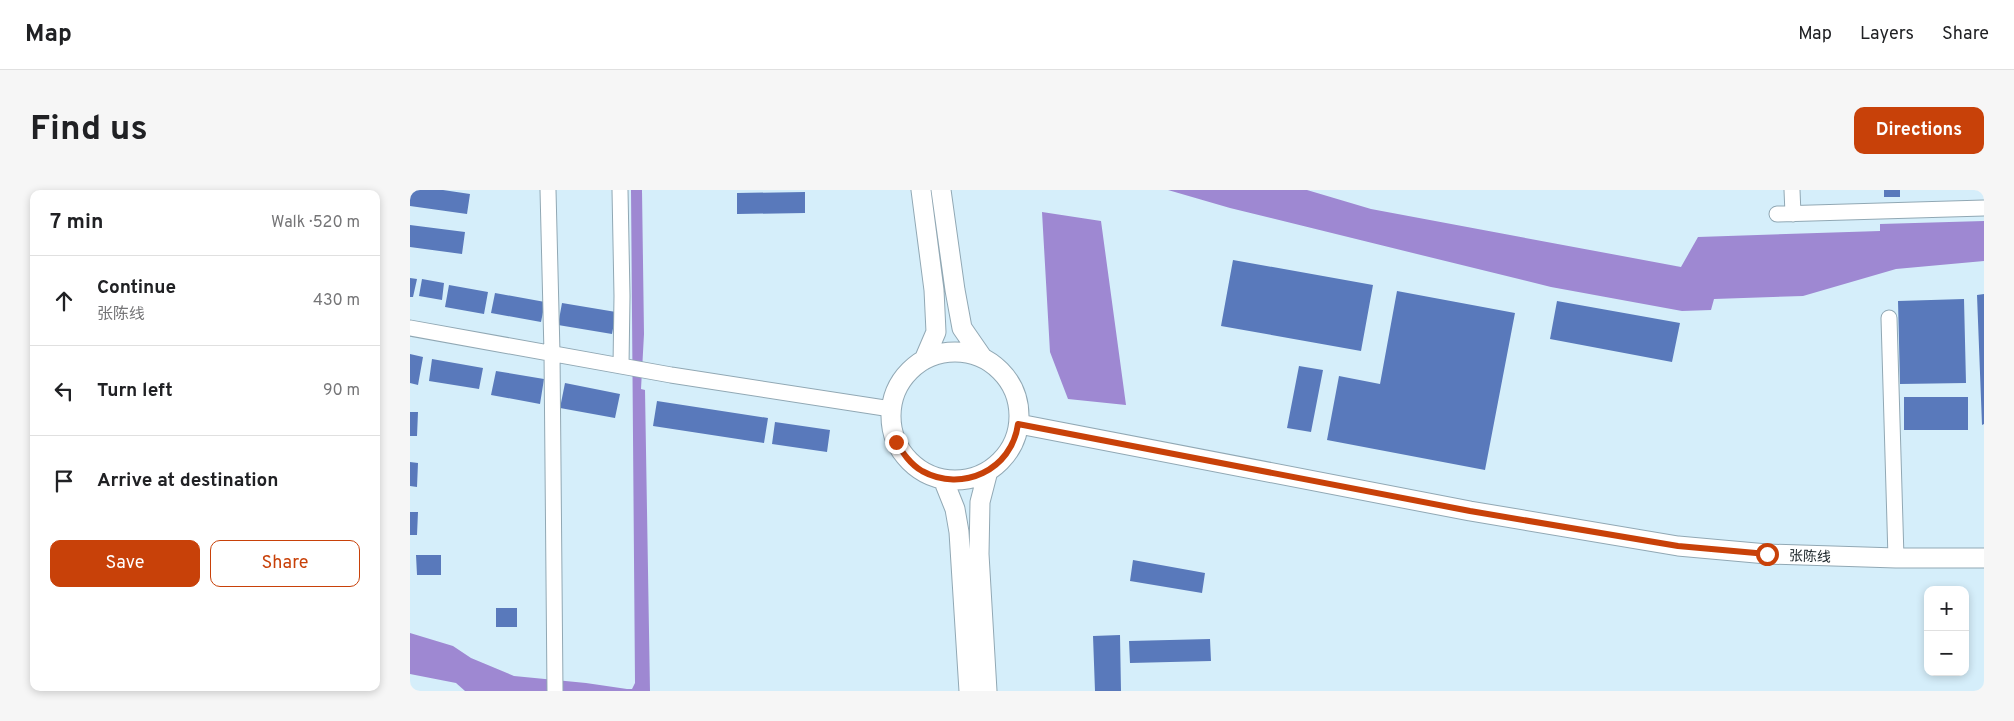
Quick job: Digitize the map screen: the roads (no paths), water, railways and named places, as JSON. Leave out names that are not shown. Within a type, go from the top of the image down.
[{"type":"main road","points":[[921,190],[934,290],[936,332],[924,360]]},
{"type":"main road","points":[[941,190],[954,290],[962,328],[982,357]]},
{"type":"main road","points":[[945,352],[966,352],[982,357],[995,365],[1006,376],[1016,392],[1020,414],[1017,436],[1008,452],[996,466],[964,480],[943,479],[922,471],[905,456],[896,442],[892,426],[891,409],[894,396],[903,378],[924,360],[945,352]]},
{"type":"main road","name":"张陈线","points":[[1018,424],[1470,511],[1678,546],[1767,554],[1896,558],[1984,558]]},
{"type":"main road","points":[[988,471],[980,502],[979,554],[988,691]]},
{"type":"main road","points":[[943,479],[955,509],[959,532],[969,691]]},
{"type":"street","points":[[548,190],[552,353],[554,691]]},
{"type":"street","points":[[620,190],[621,366]]},
{"type":"street","points":[[1792,190],[1793,214]]},
{"type":"street","points":[[1777,214],[1984,208]]},
{"type":"street","points":[[1889,318],[1896,558]]},
{"type":"street","points":[[410,328],[621,366],[891,409]]}]
